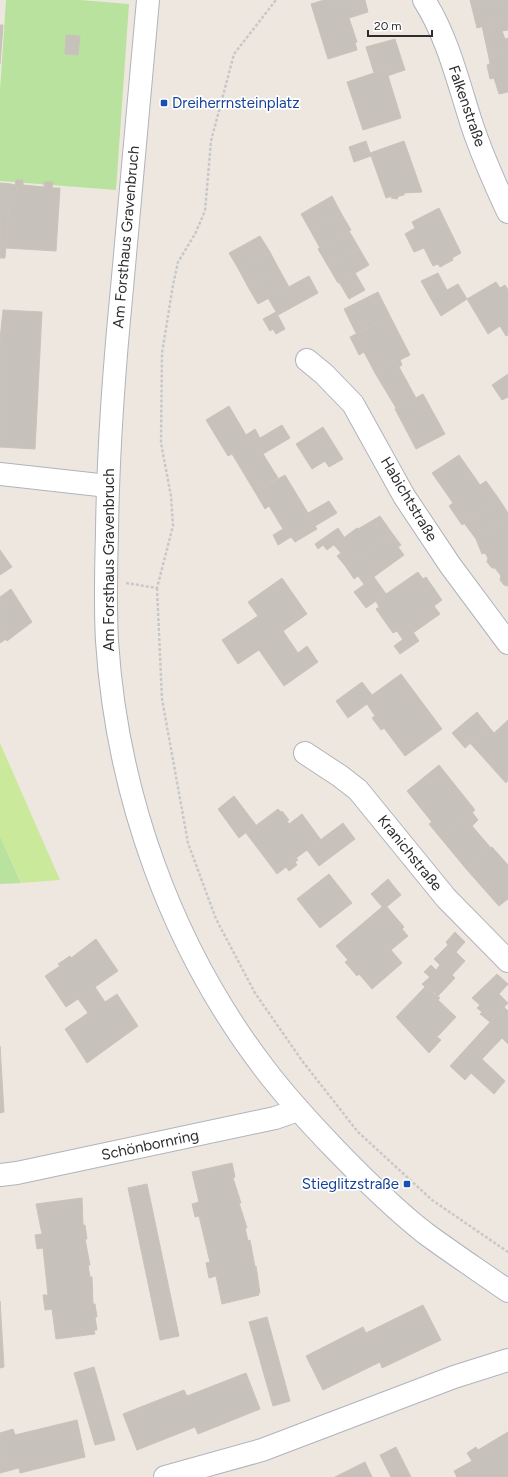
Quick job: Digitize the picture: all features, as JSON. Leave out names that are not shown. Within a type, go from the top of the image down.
[{"type":"street","name":"Am Forsthaus Gravenbruch","points":[[148,0],[115,352],[108,486],[106,579],[107,642],[117,722],[131,789],[145,839],[164,892],[188,946],[220,1004],[263,1067],[298,1110],[389,1202],[424,1232],[508,1291]]},
{"type":"street","name":"Falkenstraße","points":[[424,0],[444,36],[473,126],[489,169],[508,212]]},
{"type":"street","name":"Habichtstraße","points":[[307,360],[324,374],[353,404],[404,496],[450,565],[508,643]]},
{"type":"street","points":[[0,474],[108,486]]},
{"type":"street","name":"Kranichstraße","points":[[305,753],[358,790],[446,898],[508,962]]},
{"type":"street","name":"Schönbornring","points":[[0,1175],[17,1173],[268,1120],[298,1110]]},
{"type":"street","points":[[165,1477],[262,1450],[454,1377],[508,1360]]},
{"type":"path","points":[[276,0],[234,54],[211,141],[205,211],[195,234],[178,262],[162,353],[161,443],[171,496],[173,526],[157,588],[162,699],[188,842],[216,919],[254,994],[303,1062],[358,1132],[432,1200],[508,1252]]},
{"type":"path","points":[[106,579],[157,588]]},
{"type":"green space","points":[[6,0],[80,0],[129,4],[116,190],[0,181],[0,90]]},
{"type":"green space","points":[[0,743],[60,880],[21,883],[0,836]]},
{"type":"green space","points":[[0,836],[21,883],[0,884]]},
{"type":"building","points":[[324,0],[365,0],[368,12],[349,18],[357,42],[355,43],[357,50],[328,59],[311,4]]},
{"type":"building","points":[[470,0],[508,0],[508,20],[477,28]]},
{"type":"building","points":[[508,20],[508,30],[502,31],[505,39],[508,38],[508,53],[489,58],[482,26]]},
{"type":"building","points":[[0,25],[3,25],[0,64]]},
{"type":"building","points":[[66,35],[80,36],[78,55],[65,54]]},
{"type":"building","points":[[395,39],[405,70],[387,76],[386,69],[374,73],[366,47]]},
{"type":"building","points":[[508,53],[508,92],[499,94],[494,78],[490,79],[487,65],[490,64],[489,58]]},
{"type":"building","points":[[386,69],[401,118],[363,130],[347,82]]},
{"type":"building","points":[[366,141],[371,156],[354,162],[349,147]]},
{"type":"building","points":[[404,141],[422,192],[404,193],[404,195],[399,196],[397,199],[391,198],[392,196],[386,198],[370,153]]},
{"type":"building","points":[[16,180],[23,180],[23,185],[44,187],[44,182],[53,182],[52,188],[60,188],[56,251],[6,248],[11,184],[15,185]]},
{"type":"building","points":[[0,183],[11,184],[5,258],[0,258]]},
{"type":"building","points":[[332,196],[341,213],[310,230],[301,214]]},
{"type":"building","points":[[439,208],[461,253],[452,258],[453,260],[440,267],[438,264],[433,266],[424,248],[414,252],[405,234],[415,228],[412,222]]},
{"type":"building","points":[[341,213],[351,230],[320,248],[310,230]]},
{"type":"building","points":[[349,231],[359,248],[328,266],[318,249]]},
{"type":"building","points":[[260,236],[270,252],[239,270],[229,253]]},
{"type":"building","points":[[359,248],[369,265],[338,283],[328,266]]},
{"type":"building","points":[[270,252],[279,269],[248,287],[239,270]]},
{"type":"building","points":[[279,269],[289,287],[258,304],[248,287]]},
{"type":"building","points":[[355,273],[365,290],[349,299],[339,282]]},
{"type":"building","points":[[438,273],[447,290],[431,299],[421,281]]},
{"type":"building","points":[[309,276],[318,293],[278,315],[268,298]]},
{"type":"building","points":[[496,282],[500,288],[505,285],[508,290],[508,335],[506,336],[500,326],[488,334],[467,299]]},
{"type":"building","points":[[458,284],[467,299],[441,316],[431,299]]},
{"type":"building","points":[[378,292],[390,316],[356,333],[344,309]]},
{"type":"building","points":[[3,310],[42,312],[35,449],[0,447],[0,339]]},
{"type":"building","points":[[276,312],[285,329],[276,334],[273,329],[270,331],[263,319]]},
{"type":"building","points":[[390,316],[410,355],[400,360],[402,365],[399,367],[393,370],[391,365],[375,373],[364,352],[359,355],[350,337]]},
{"type":"building","points":[[391,365],[393,370],[399,367],[416,398],[396,408],[375,373]]},
{"type":"building","points":[[508,374],[508,397],[502,400],[492,385]]},
{"type":"building","points":[[423,394],[445,434],[416,449],[395,409]]},
{"type":"building","points":[[229,406],[246,435],[255,429],[260,438],[282,425],[290,438],[263,454],[278,478],[255,492],[232,454],[228,456],[206,420]]},
{"type":"building","points":[[323,427],[343,459],[329,467],[325,461],[312,469],[296,444]]},
{"type":"building","points":[[459,455],[480,485],[486,481],[499,499],[462,525],[449,506],[453,503],[432,473]]},
{"type":"building","points":[[285,475],[308,513],[329,501],[337,513],[315,526],[317,529],[295,542],[291,537],[278,545],[273,535],[283,529],[269,506],[265,509],[255,492]]},
{"type":"building","points":[[499,499],[508,513],[508,517],[476,539],[464,523]]},
{"type":"building","points":[[380,516],[392,533],[346,567],[337,556],[341,553],[334,545],[357,528],[358,529]]},
{"type":"building","points":[[508,517],[508,586],[504,585],[500,580],[501,576],[495,568],[492,568],[487,562],[488,558],[485,553],[482,554],[476,539]]},
{"type":"building","points":[[338,528],[344,537],[327,550],[323,545],[318,549],[315,544]]},
{"type":"building","points":[[392,533],[401,545],[398,547],[404,555],[364,584],[358,576],[354,579],[346,567]]},
{"type":"building","points":[[0,550],[12,567],[0,575]]},
{"type":"building","points":[[418,572],[423,579],[426,577],[442,600],[434,606],[440,614],[403,640],[397,631],[393,633],[376,609],[379,607],[376,601]]},
{"type":"building","points":[[374,577],[386,594],[366,608],[354,592]]},
{"type":"building","points":[[282,578],[307,614],[283,631],[298,653],[307,646],[318,662],[284,686],[259,650],[238,664],[222,640],[258,616],[248,602]]},
{"type":"building","points":[[11,589],[32,622],[7,641],[6,639],[0,643],[0,597]]},
{"type":"building","points":[[413,632],[419,641],[400,654],[394,646]]},
{"type":"building","points":[[401,674],[442,729],[405,756],[384,728],[381,730],[372,718],[375,716],[367,704],[348,718],[336,701],[362,682],[372,695]]},
{"type":"building","points":[[477,712],[489,727],[465,748],[452,733]]},
{"type":"building","points":[[508,720],[508,780],[506,783],[470,743],[489,727],[494,733]]},
{"type":"building","points":[[439,765],[475,810],[443,836],[407,791]]},
{"type":"building","points":[[234,796],[256,825],[239,838],[218,809]]},
{"type":"building","points":[[278,809],[281,812],[282,811],[289,820],[287,821],[289,824],[302,814],[321,840],[296,858],[298,860],[295,862],[297,865],[289,871],[286,867],[277,874],[246,833]]},
{"type":"building","points":[[472,812],[478,820],[472,826],[491,848],[467,870],[429,824],[432,822],[443,836]]},
{"type":"building","points":[[343,823],[355,839],[319,866],[307,850]]},
{"type":"building","points":[[492,847],[508,865],[508,899],[499,906],[467,870]]},
{"type":"building","points":[[329,874],[352,903],[320,928],[297,899]]},
{"type":"building","points":[[388,879],[401,895],[384,909],[371,894]]},
{"type":"building","points":[[382,907],[384,909],[387,907],[404,927],[402,929],[408,936],[391,950],[402,963],[372,989],[359,974],[357,976],[345,962],[348,960],[336,946]]},
{"type":"building","points":[[455,932],[465,942],[456,952],[465,961],[452,975],[455,978],[438,996],[434,992],[433,994],[422,984],[430,977],[424,972],[431,965],[436,970],[440,965],[434,959],[448,945],[446,942]]},
{"type":"building","points":[[96,939],[118,971],[95,987],[105,1002],[117,994],[138,1026],[87,1063],[65,1029],[88,1013],[78,999],[66,1007],[45,976],[60,966],[58,964],[70,956],[71,958]]},
{"type":"building","points":[[497,974],[508,984],[499,994],[508,1003],[490,1022],[480,1014],[482,1012],[477,1008],[480,1005],[472,998]]},
{"type":"building","points":[[425,987],[440,998],[438,1000],[456,1017],[437,1037],[441,1040],[429,1053],[396,1017]]},
{"type":"building","points":[[504,1007],[508,1011],[508,1044],[502,1038],[482,1059],[505,1081],[494,1094],[471,1073],[465,1080],[450,1066]]},
{"type":"building","points":[[0,1046],[4,1112],[0,1113]]},
{"type":"building","points":[[232,1163],[235,1177],[233,1178],[247,1228],[245,1228],[248,1241],[250,1240],[260,1293],[258,1293],[259,1295],[222,1304],[216,1276],[209,1278],[206,1263],[210,1262],[199,1216],[195,1217],[192,1204],[199,1202],[192,1172]]},
{"type":"building","points":[[147,1184],[179,1336],[160,1340],[128,1188]]},
{"type":"building","points":[[82,1198],[83,1225],[85,1225],[87,1239],[85,1239],[90,1265],[88,1265],[90,1277],[92,1277],[93,1304],[95,1304],[97,1317],[95,1317],[97,1330],[94,1330],[95,1334],[56,1339],[52,1309],[45,1310],[43,1295],[48,1295],[43,1248],[37,1249],[35,1235],[42,1234],[36,1204]]},
{"type":"building","points":[[0,1301],[4,1367],[0,1368]]},
{"type":"building","points":[[423,1305],[441,1340],[382,1368],[380,1362],[323,1390],[306,1356],[363,1327],[366,1333]]},
{"type":"building","points":[[267,1317],[290,1401],[273,1406],[249,1322]]},
{"type":"building","points":[[94,1367],[115,1440],[95,1445],[74,1373]]},
{"type":"building","points":[[246,1373],[260,1409],[198,1434],[195,1427],[137,1450],[123,1414],[184,1390],[187,1396]]},
{"type":"building","points":[[77,1420],[85,1457],[20,1473],[19,1468],[0,1473],[0,1433],[13,1429],[15,1435]]},
{"type":"building","points":[[508,1432],[508,1477],[457,1477],[454,1471],[472,1461],[467,1453],[476,1447],[478,1450]]},
{"type":"building","points":[[396,1447],[411,1477],[391,1477],[380,1455]]},
{"type":"building","points":[[365,1462],[372,1477],[335,1477]]},
{"type":"place","name":"Dreiherrnsteinplatz","points":[[164,103]]},
{"type":"place","name":"Stieglitzstraße","points":[[407,1184]]}]
